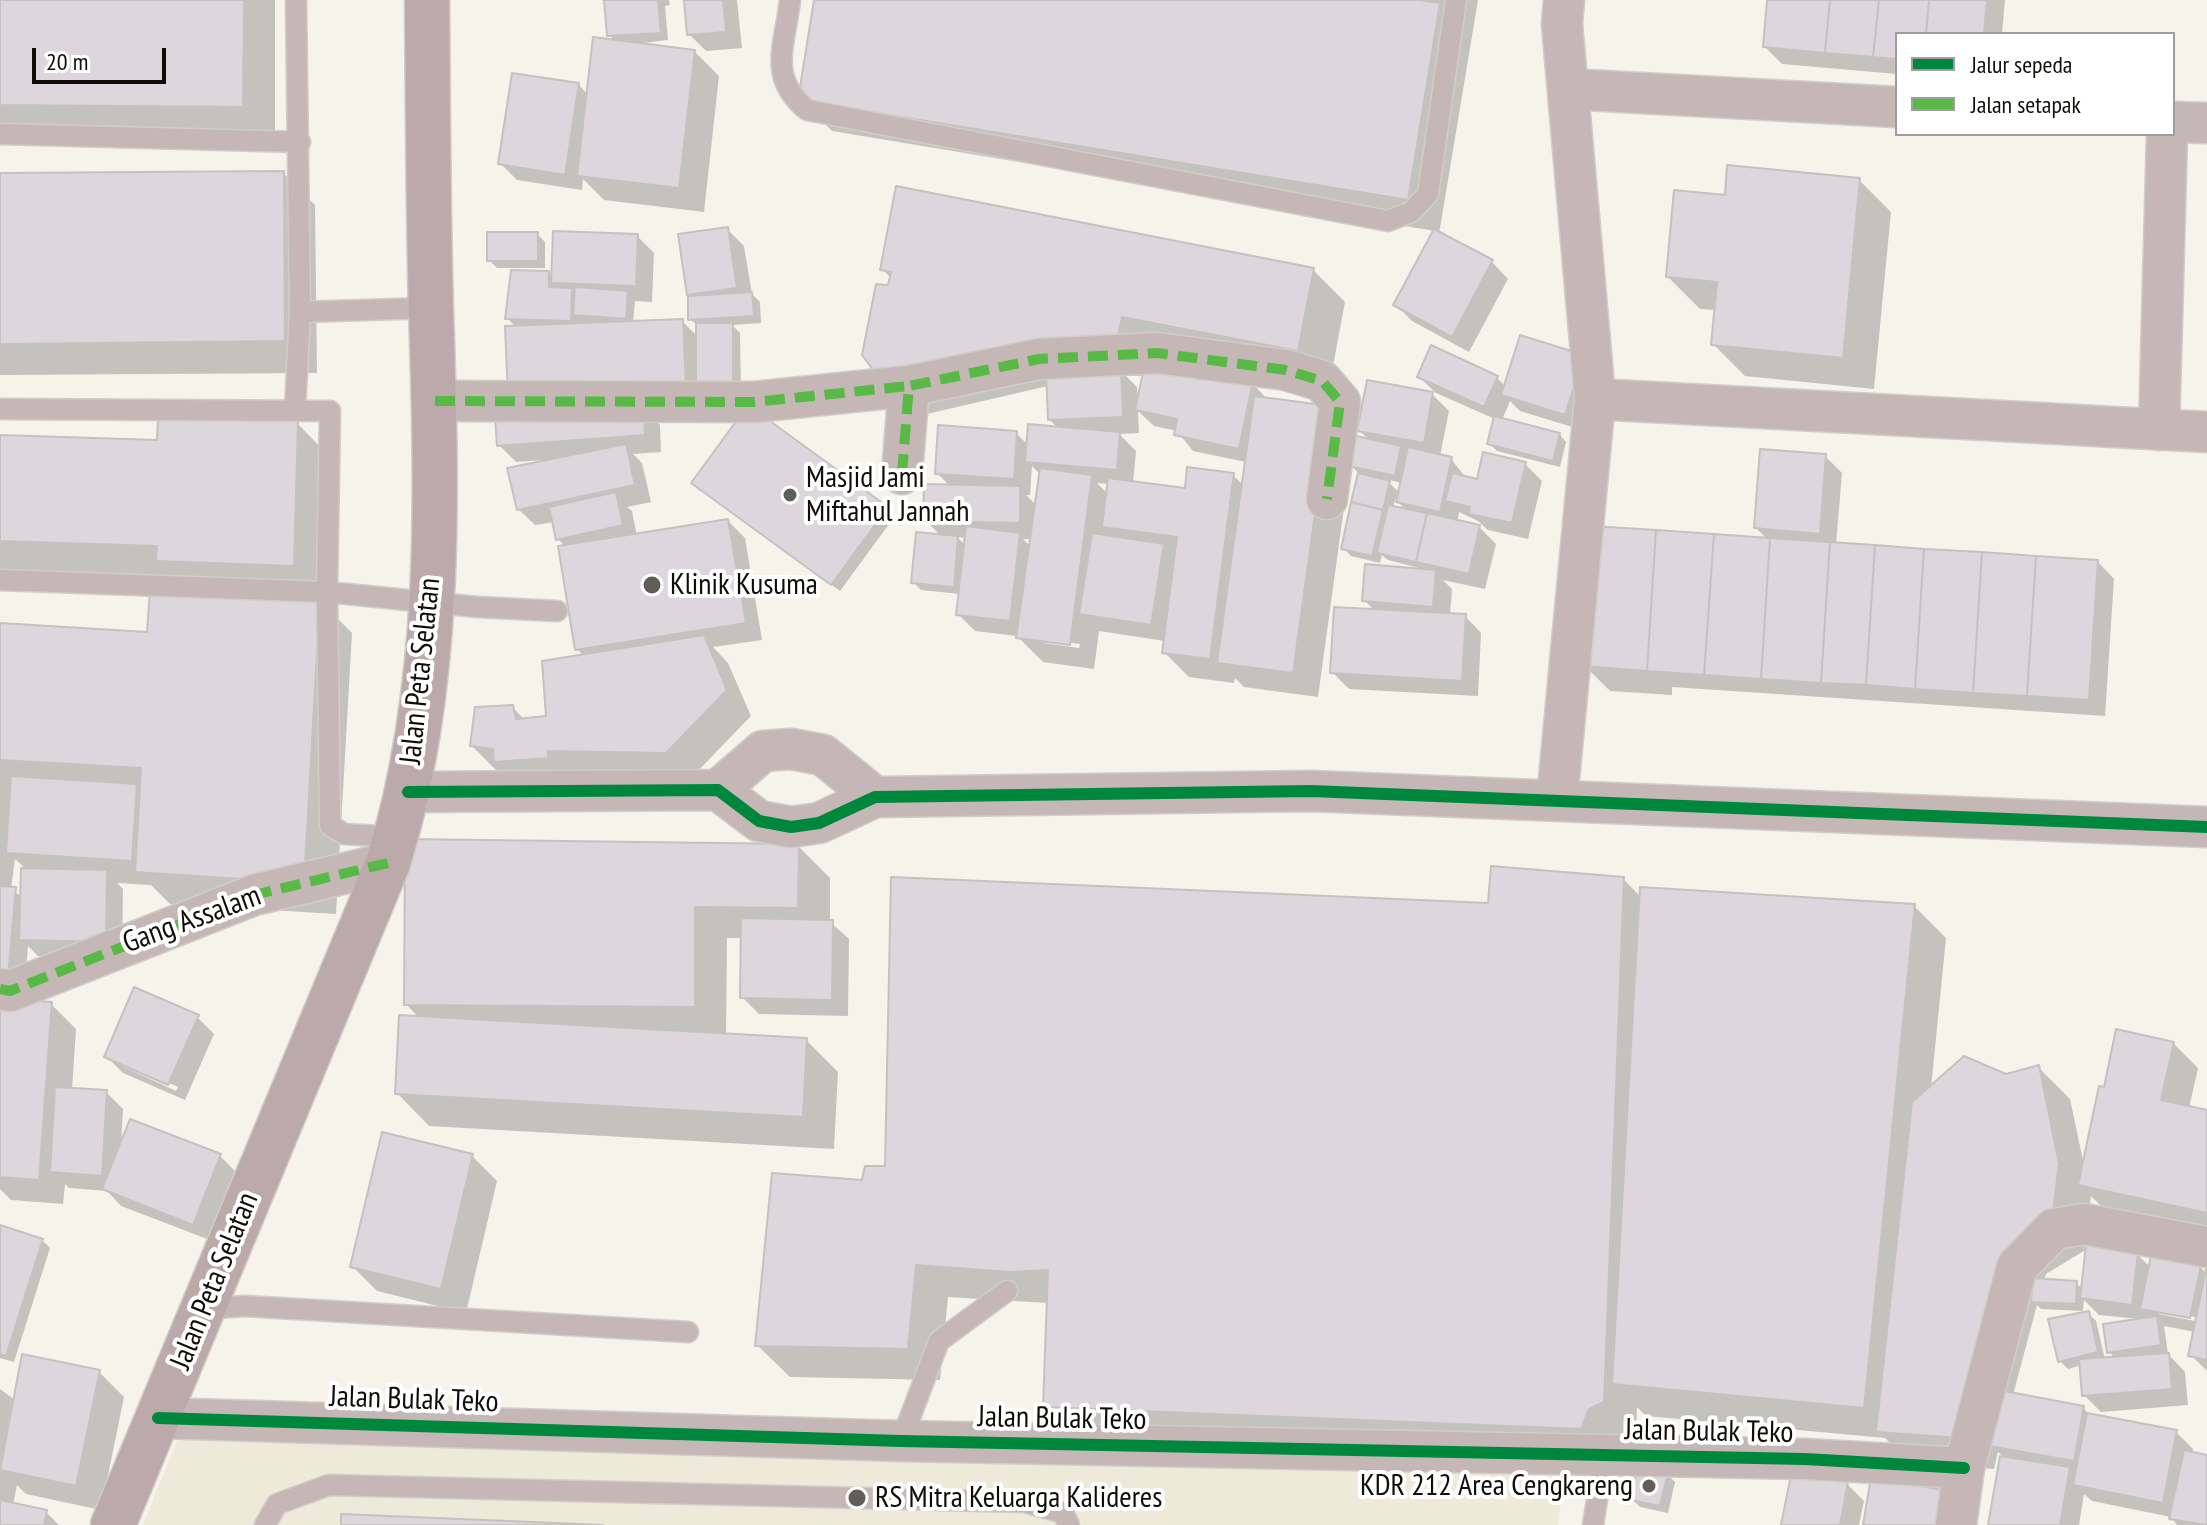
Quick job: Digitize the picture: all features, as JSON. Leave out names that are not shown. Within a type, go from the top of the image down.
[{"type":"main road","name":"Jalan Peta Selatan","points":[[113,1525],[392,850],[408,792],[432,603],[435,401],[427,0]]},
{"type":"street","points":[[1557,800],[1595,399],[1562,24],[1564,0]]},
{"type":"street","points":[[1568,89],[1895,107]]},
{"type":"street","points":[[2175,122],[2207,123]]},
{"type":"street","points":[[2159,430],[2167,136]]},
{"type":"street","points":[[435,401],[754,402],[909,386],[1039,359],[1157,353],[1286,370],[1322,381],[1340,402],[1327,499]]},
{"type":"street","points":[[902,474],[909,386]]},
{"type":"street","points":[[1595,399],[2207,432]]},
{"type":"street","points":[[718,790],[763,751],[791,749],[823,755],[875,797]]},
{"type":"street","points":[[408,792],[718,790],[759,821],[791,827],[819,823],[875,797],[1311,791],[2207,827]]},
{"type":"street","name":"Gang Assalam","points":[[0,989],[10,991],[254,895],[344,873],[392,850]]},
{"type":"street","points":[[1956,1525],[1964,1468],[2017,1267],[2054,1229],[2084,1224],[2207,1247]]},
{"type":"street","name":"Jalan Bulak Teko","points":[[158,1418],[901,1441],[1805,1459],[1964,1468]]},
{"type":"lane","points":[[295,409],[300,312],[296,0]]},
{"type":"lane","points":[[790,0],[780,78],[790,96],[807,110],[1388,221],[1411,212],[1428,194],[1456,0]]},
{"type":"lane","points":[[0,134],[300,142]]},
{"type":"lane","points":[[300,312],[431,308]]},
{"type":"lane","points":[[0,409],[330,411],[327,592],[330,825],[344,834],[392,850]]},
{"type":"lane","points":[[0,580],[327,592],[557,611]]},
{"type":"lane","points":[[344,834],[344,873]]},
{"type":"lane","points":[[901,1441],[939,1341],[1007,1291]]},
{"type":"lane","points":[[203,1309],[244,1306],[688,1332]]},
{"type":"lane","points":[[1593,1525],[1604,1456]]},
{"type":"lane","points":[[265,1525],[277,1504],[329,1485],[1024,1502],[1063,1513],[1069,1525]]},
{"type":"shaded area","name":"RS Mitra Keluarga Kalideres","points":[[251,1426],[1059,1465],[1565,1471],[1558,1525],[143,1525],[177,1441]]},
{"type":"building","points":[[0,0],[244,0],[243,107],[0,105]]},
{"type":"building","points":[[604,0],[658,0],[661,33],[607,36]]},
{"type":"building","points":[[684,0],[723,0],[726,32],[687,35]]},
{"type":"building","points":[[814,0],[1419,0],[1440,3],[1408,200],[798,100]]},
{"type":"building","points":[[1767,0],[1830,0],[1825,53],[1763,47]]},
{"type":"building","points":[[1830,0],[1879,0],[1873,57],[1825,53]]},
{"type":"building","points":[[1879,0],[1929,0],[1926,32],[1895,32],[1895,59],[1873,57]]},
{"type":"building","points":[[1929,0],[1987,0],[1984,32],[1926,32]]},
{"type":"building","points":[[593,37],[695,50],[679,188],[577,176]]},
{"type":"building","points":[[512,73],[579,83],[565,175],[498,164]]},
{"type":"building","points":[[1727,165],[1860,178],[1843,358],[1711,345],[1717,282],[1666,277],[1674,190],[1725,195]]},
{"type":"building","points":[[284,171],[285,341],[0,344],[0,173]]},
{"type":"building","points":[[896,186],[1314,268],[1298,351],[1122,317],[1116,344],[884,385],[862,355],[876,284],[888,285],[891,272],[880,270]]},
{"type":"building","points":[[728,227],[737,288],[687,295],[678,234]]},
{"type":"building","points":[[1434,229],[1493,260],[1452,337],[1393,305]]},
{"type":"building","points":[[553,231],[638,234],[636,286],[551,283]]},
{"type":"building","points":[[487,232],[538,232],[538,261],[487,261]]},
{"type":"building","points":[[511,270],[549,271],[549,287],[572,288],[571,321],[505,319]]},
{"type":"building","points":[[575,287],[628,291],[626,319],[573,315]]},
{"type":"building","points":[[752,292],[754,316],[688,320],[688,296]]},
{"type":"building","points":[[683,319],[686,390],[508,397],[505,326]]},
{"type":"building","points":[[696,323],[733,323],[733,382],[696,382]]},
{"type":"building","points":[[1520,335],[1584,355],[1565,415],[1501,395]]},
{"type":"building","points":[[1431,345],[1498,376],[1484,407],[1417,377]]},
{"type":"building","points":[[1145,363],[1253,381],[1239,449],[1174,435],[1177,419],[1135,410]]},
{"type":"building","points":[[1121,368],[1123,417],[1048,420],[1046,370]]},
{"type":"building","points":[[1367,380],[1433,392],[1424,443],[1357,431]]},
{"type":"building","points":[[1254,396],[1330,406],[1293,673],[1217,663]]},
{"type":"building","name":"Masjid Jami Miftahul Jannah","points":[[748,405],[888,507],[831,585],[691,483]]},
{"type":"building","points":[[644,406],[645,435],[497,446],[495,416]]},
{"type":"building","points":[[1494,416],[1560,433],[1553,461],[1487,444]]},
{"type":"building","points":[[158,417],[298,421],[294,566],[156,561],[157,546],[0,541],[0,435],[157,440]]},
{"type":"building","points":[[1028,424],[1120,432],[1117,470],[1025,462]]},
{"type":"building","points":[[938,425],[1017,431],[1014,479],[935,474]]},
{"type":"building","points":[[1356,436],[1401,446],[1395,476],[1349,466]]},
{"type":"building","points":[[626,444],[635,485],[517,510],[507,468]]},
{"type":"building","points":[[1408,447],[1452,457],[1440,512],[1396,502]]},
{"type":"building","points":[[1760,449],[1826,454],[1820,534],[1754,528]]},
{"type":"building","points":[[1483,452],[1526,462],[1512,523],[1469,514],[1470,507],[1445,501],[1452,473],[1477,479]]},
{"type":"building","points":[[1187,467],[1234,473],[1210,659],[1162,653],[1177,537],[1102,527],[1108,478],[1185,488]]},
{"type":"building","points":[[1040,468],[1092,475],[1070,645],[1016,638]]},
{"type":"building","points":[[1358,473],[1390,481],[1383,510],[1351,502]]},
{"type":"building","points":[[924,484],[1020,486],[1020,523],[923,521]]},
{"type":"building","points":[[616,492],[623,525],[556,540],[549,507]]},
{"type":"building","points":[[1351,502],[1383,510],[1372,556],[1341,549]]},
{"type":"building","points":[[1388,505],[1427,513],[1416,562],[1377,553]]},
{"type":"building","points":[[1427,513],[1480,525],[1469,574],[1416,562]]},
{"type":"building","name":"Klinik Kusuma","points":[[728,519],[746,623],[575,650],[558,546]]},
{"type":"building","points":[[966,526],[1020,533],[1010,621],[956,615]]},
{"type":"building","points":[[1592,526],[1656,530],[1647,671],[1583,666]]},
{"type":"building","points":[[1656,530],[1714,534],[1704,675],[1647,671]]},
{"type":"building","points":[[916,532],[958,536],[954,587],[911,583]]},
{"type":"building","points":[[1092,533],[1164,544],[1151,625],[1079,614]]},
{"type":"building","points":[[1714,534],[1770,538],[1761,679],[1704,675]]},
{"type":"building","points":[[1770,538],[1830,542],[1821,683],[1761,679]]},
{"type":"building","points":[[1830,542],[1875,545],[1866,685],[1821,683]]},
{"type":"building","points":[[1875,545],[1924,549],[1915,689],[1866,685]]},
{"type":"building","points":[[1924,549],[1982,552],[1973,693],[1915,689]]},
{"type":"building","points":[[1982,552],[2036,556],[2027,696],[1973,693]]},
{"type":"building","points":[[2036,556],[2098,560],[2089,700],[2027,696]]},
{"type":"building","points":[[1365,564],[1436,570],[1433,607],[1362,601]]},
{"type":"building","points":[[150,589],[320,599],[304,883],[135,872],[141,768],[0,760],[0,623],[147,632]]},
{"type":"building","points":[[1334,607],[1466,614],[1462,681],[1330,673]]},
{"type":"building","points":[[704,635],[727,690],[666,753],[548,751],[548,758],[494,762],[493,749],[470,746],[475,707],[513,705],[516,719],[546,716],[542,661]]},
{"type":"building","points":[[11,776],[137,784],[132,861],[6,853]]},
{"type":"building","points":[[405,839],[799,844],[798,908],[695,907],[695,1007],[404,1005]]},
{"type":"building","points":[[1491,866],[1624,877],[1604,1402],[1589,1409],[1581,1429],[1043,1407],[1048,1270],[1009,1272],[916,1265],[908,1349],[755,1346],[772,1173],[862,1180],[865,1166],[885,1166],[891,877],[1488,903]]},
{"type":"building","points":[[21,868],[107,870],[106,942],[19,940]]},
{"type":"building","points":[[0,886],[16,887],[8,977],[0,976]]},
{"type":"building","points":[[1640,887],[1915,904],[1864,1408],[1612,1384]]},
{"type":"building","points":[[741,918],[833,920],[832,1000],[740,998]]},
{"type":"building","points":[[134,987],[199,1015],[168,1085],[104,1057]]},
{"type":"building","points":[[0,998],[52,1002],[39,1180],[0,1177]]},
{"type":"building","points":[[399,1015],[807,1038],[803,1117],[395,1094]]},
{"type":"building","points":[[2116,1029],[2174,1042],[2161,1100],[2207,1110],[2207,1213],[2078,1185],[2099,1086],[2104,1087]]},
{"type":"building","points":[[1964,1056],[2006,1074],[2039,1065],[2059,1164],[2052,1219],[1962,1438],[1876,1432],[1912,1102]]},
{"type":"building","points":[[55,1087],[107,1090],[102,1176],[50,1172]]},
{"type":"building","points":[[130,1119],[221,1154],[193,1225],[102,1189]]},
{"type":"building","points":[[382,1132],[473,1154],[441,1289],[350,1267]]},
{"type":"building","points":[[0,1225],[43,1239],[6,1356],[0,1354]]},
{"type":"building","points":[[2086,1245],[2138,1252],[2132,1305],[2080,1298]]},
{"type":"building","points":[[2151,1255],[2201,1265],[2190,1318],[2140,1309]]},
{"type":"building","points":[[2207,1265],[2207,1360],[2188,1356]]},
{"type":"building","points":[[2033,1278],[2077,1281],[2076,1304],[2031,1302]]},
{"type":"building","points":[[2089,1311],[2098,1352],[2058,1362],[2048,1319]]},
{"type":"building","points":[[2157,1316],[2161,1345],[2107,1353],[2103,1324]]},
{"type":"building","points":[[2169,1353],[2172,1389],[2082,1396],[2079,1359]]},
{"type":"building","points":[[22,1354],[100,1370],[76,1486],[0,1470]]},
{"type":"building","points":[[1999,1390],[2084,1406],[2074,1461],[1989,1446]]},
{"type":"building","points":[[2087,1413],[2177,1430],[2163,1503],[2073,1485]]},
{"type":"building","points":[[2184,1450],[2207,1455],[2207,1525],[2169,1519]]},
{"type":"building","points":[[2000,1456],[2070,1467],[2060,1525],[1988,1525]]},
{"type":"building","name":"KDR 212 Area Cengkareng","points":[[1638,1465],[1668,1472],[1660,1506],[1630,1500]]},
{"type":"building","points":[[1792,1470],[1848,1482],[1840,1525],[1781,1525]]},
{"type":"building","points":[[1871,1477],[1948,1491],[1942,1525],[1863,1525]]},
{"type":"building","points":[[0,1500],[47,1510],[44,1525],[0,1525]]},
{"type":"building","points":[[341,1514],[603,1525],[341,1525]]},
{"type":"marked path","points":[[902,474],[909,386],[1039,359],[1157,353],[1286,370],[1322,381],[1340,402],[1327,499]]},
{"type":"marked path","points":[[435,401],[754,402],[909,386]]},
{"type":"marked path","points":[[0,989],[10,991],[254,895],[388,863]]},
{"type":"cycle path","points":[[408,792],[718,790],[759,821],[791,827],[819,823],[875,797],[1311,791],[2207,827]]},
{"type":"cycle path","points":[[158,1418],[901,1441],[1805,1459],[1964,1468]]},
{"type":"place","name":"Masjid Jami Miftahul Jannah","points":[[790,495]]},
{"type":"place","name":"Klinik Kusuma","points":[[652,585]]},
{"type":"place","name":"KDR 212 Area Cengkareng","points":[[1649,1486]]},
{"type":"place","name":"RS Mitra Keluarga Kalideres","points":[[857,1498]]}]
